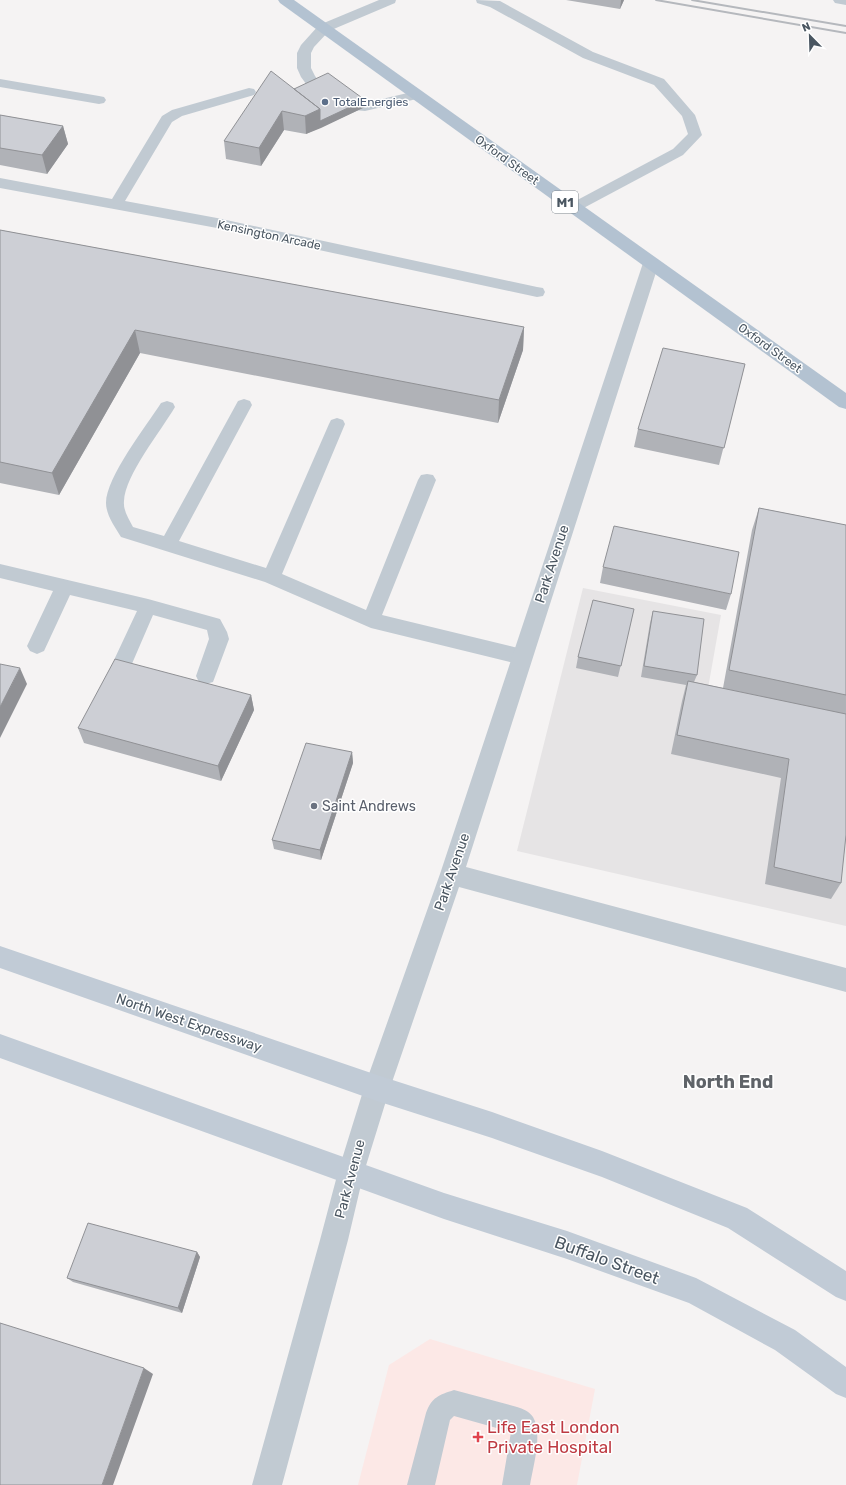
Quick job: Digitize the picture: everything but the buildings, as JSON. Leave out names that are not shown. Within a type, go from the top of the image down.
[{"type":"main road","name":"Oxford Street","points":[[285,0],[573,208],[846,402]]},
{"type":"main road","name":"North West Expressway","points":[[0,957],[377,1088]]},
{"type":"main road","points":[[0,1046],[351,1172]]},
{"type":"main road","points":[[377,1088],[492,1125],[587,1159],[737,1218],[846,1287]]},
{"type":"main road","name":"Buffalo Street","points":[[351,1172],[444,1206],[567,1245],[696,1292],[785,1340],[846,1384]]},
{"type":"street","points":[[840,0],[846,1]]},
{"type":"street","name":"Park Avenue","points":[[267,1485],[334,1240],[351,1172],[377,1088],[452,874],[651,263]]},
{"type":"street","points":[[452,874],[846,980]]},
{"type":"lane","points":[[390,0],[324,28],[316,36],[304,53],[304,68],[308,78],[320,93],[332,100],[354,107],[379,104],[416,95]]},
{"type":"lane","points":[[482,0],[495,4],[588,55],[659,82],[688,116],[693,126],[695,135],[678,152],[573,208]]},
{"type":"lane","points":[[0,83],[98,100]]},
{"type":"lane","points":[[116,204],[167,119],[177,113],[249,92]]},
{"type":"lane","name":"Kensington Arcade","points":[[0,183],[217,223],[537,292]]},
{"type":"lane","points":[[168,545],[244,405]]},
{"type":"lane","points":[[167,407],[119,484],[115,501],[118,518],[127,532],[271,577],[371,620],[522,657]]},
{"type":"lane","points":[[271,577],[338,424]]},
{"type":"lane","points":[[371,620],[427,480]]},
{"type":"lane","points":[[0,571],[148,606],[213,624],[218,632],[219,638],[206,676]]},
{"type":"lane","points":[[38,646],[64,587]]},
{"type":"lane","points":[[124,660],[148,606]]},
{"type":"lane","points":[[421,1485],[438,1413],[454,1403],[517,1420],[523,1425],[525,1434],[516,1485]]},
{"type":"shaded area","points":[[583,588],[721,615],[707,694],[846,723],[846,926],[517,851]]},
{"type":"shaded area","name":"Life East London Private Hospital","points":[[430,1339],[595,1389],[577,1485],[358,1485],[389,1365]]},
{"type":"railway","points":[[656,0],[846,33]]},
{"type":"railway","points":[[692,0],[846,26]]},
{"type":"place","name":"TotalEnergies","points":[[325,102]]},
{"type":"place","name":"Saint Andrews","points":[[314,806]]},
{"type":"place","name":"Life East London Private Hospital","points":[[478,1437]]},
{"type":"district","name":"North End","points":[[728,1082]]}]
